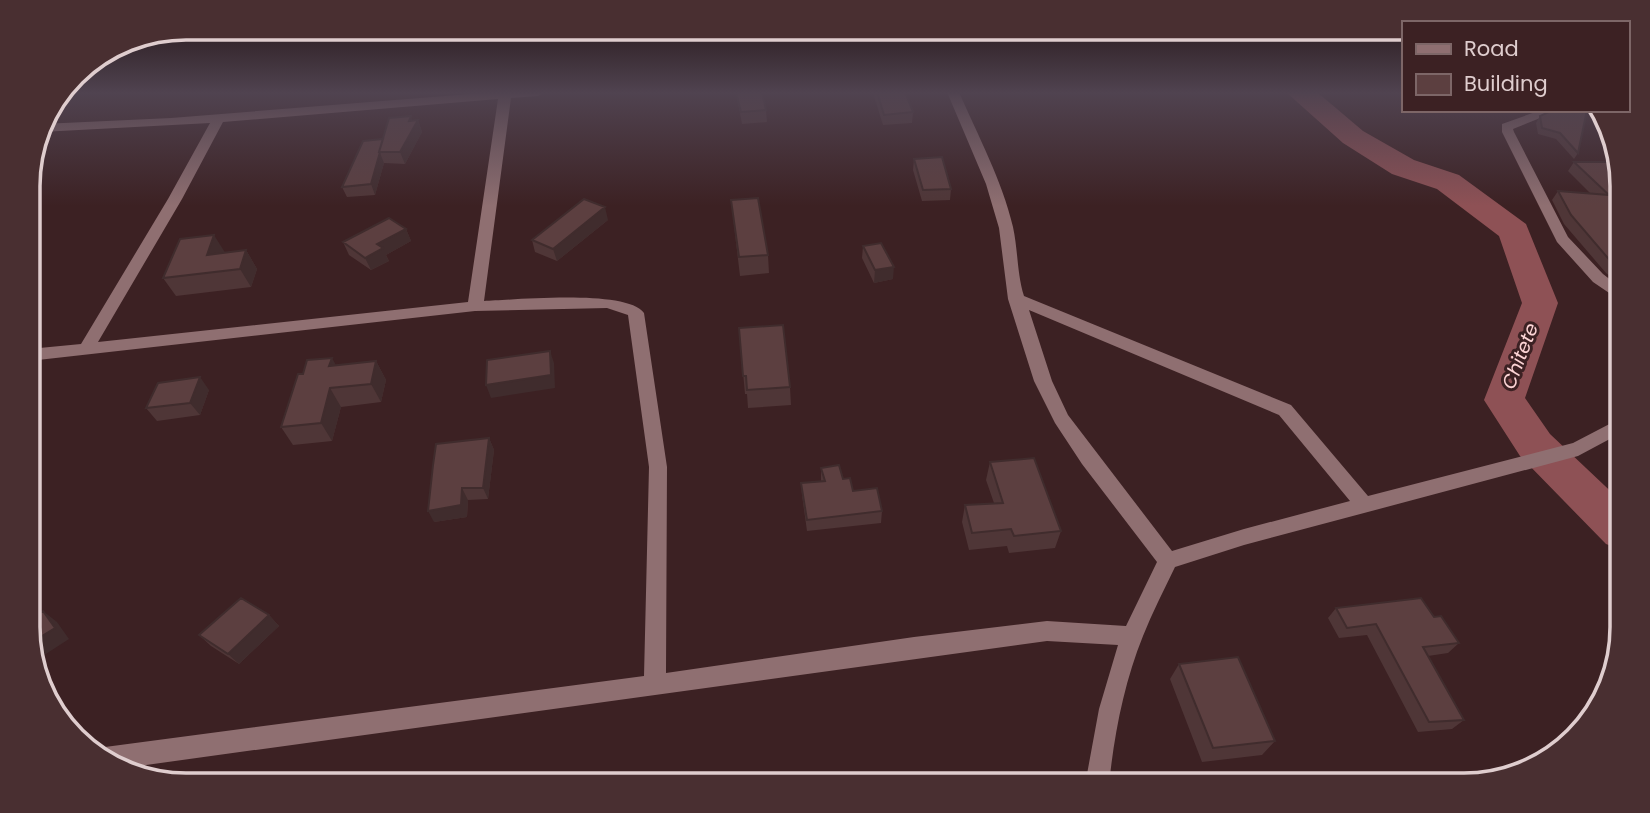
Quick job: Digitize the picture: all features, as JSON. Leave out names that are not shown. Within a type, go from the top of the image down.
[{"type":"street","points":[[87,347],[175,199],[212,130]]},
{"type":"street","points":[[475,306],[500,130]]},
{"type":"street","points":[[969,130],[993,184],[1006,228],[1016,299],[1043,381],[1061,418],[1089,459],[1168,561]]},
{"type":"street","points":[[1507,130],[1562,239],[1610,287]]},
{"type":"street","points":[[1016,299],[1285,410],[1365,506]]},
{"type":"street","points":[[41,353],[475,306],[607,303],[630,307],[636,313],[658,467],[655,685]]},
{"type":"street","points":[[1098,772],[1101,745],[1115,684],[1132,636],[1168,561],[1244,537],[1578,449],[1610,431]]},
{"type":"street","points":[[120,757],[1047,631],[1132,636]]},
{"type":"building","points":[[385,130],[412,130],[400,152],[379,152]]},
{"type":"building","points":[[1549,130],[1583,130],[1578,153],[1560,133]]},
{"type":"building","points":[[383,139],[371,184],[342,187],[363,141]]},
{"type":"building","points":[[942,157],[951,189],[923,190],[914,159]]},
{"type":"building","points":[[1574,162],[1607,162],[1610,187],[1610,260],[1571,215],[1558,191],[1609,195]]},
{"type":"building","points":[[758,198],[768,255],[739,257],[731,200]]},
{"type":"building","points":[[584,199],[605,207],[553,249],[532,240]]},
{"type":"building","points":[[389,218],[406,229],[377,244],[383,248],[365,258],[343,242]]},
{"type":"building","points":[[214,235],[207,255],[246,250],[240,269],[163,278],[180,239]]},
{"type":"building","points":[[881,243],[894,267],[875,270],[863,246]]},
{"type":"building","points":[[783,325],[790,387],[747,390],[746,376],[743,376],[739,328]]},
{"type":"building","points":[[550,351],[551,375],[486,385],[487,360]]},
{"type":"building","points":[[332,358],[329,366],[376,361],[371,384],[330,388],[321,423],[281,427],[298,374],[303,374],[307,360]]},
{"type":"building","points":[[200,377],[190,403],[146,408],[158,383]]},
{"type":"building","points":[[489,438],[483,488],[462,488],[461,505],[428,511],[436,444]]},
{"type":"building","points":[[1034,458],[1061,531],[1014,536],[1011,529],[972,533],[965,505],[1003,503],[990,462]]},
{"type":"building","points":[[839,465],[843,479],[850,478],[853,491],[877,488],[882,511],[807,520],[801,483],[825,481],[821,468]]},
{"type":"building","points":[[241,598],[269,615],[228,654],[199,635]]},
{"type":"building","points":[[1421,598],[1434,617],[1441,616],[1459,643],[1423,647],[1464,720],[1429,722],[1376,624],[1347,628],[1336,608]]},
{"type":"building","points":[[43,611],[55,628],[41,637],[40,626],[40,613]]},
{"type":"building","points":[[1238,657],[1275,741],[1213,748],[1179,664]]},
{"type":"waterway","name":"Chitete","points":[[1345,130],[1403,167],[1448,182],[1514,231],[1540,303],[1504,400],[1535,445],[1610,519]]}]
